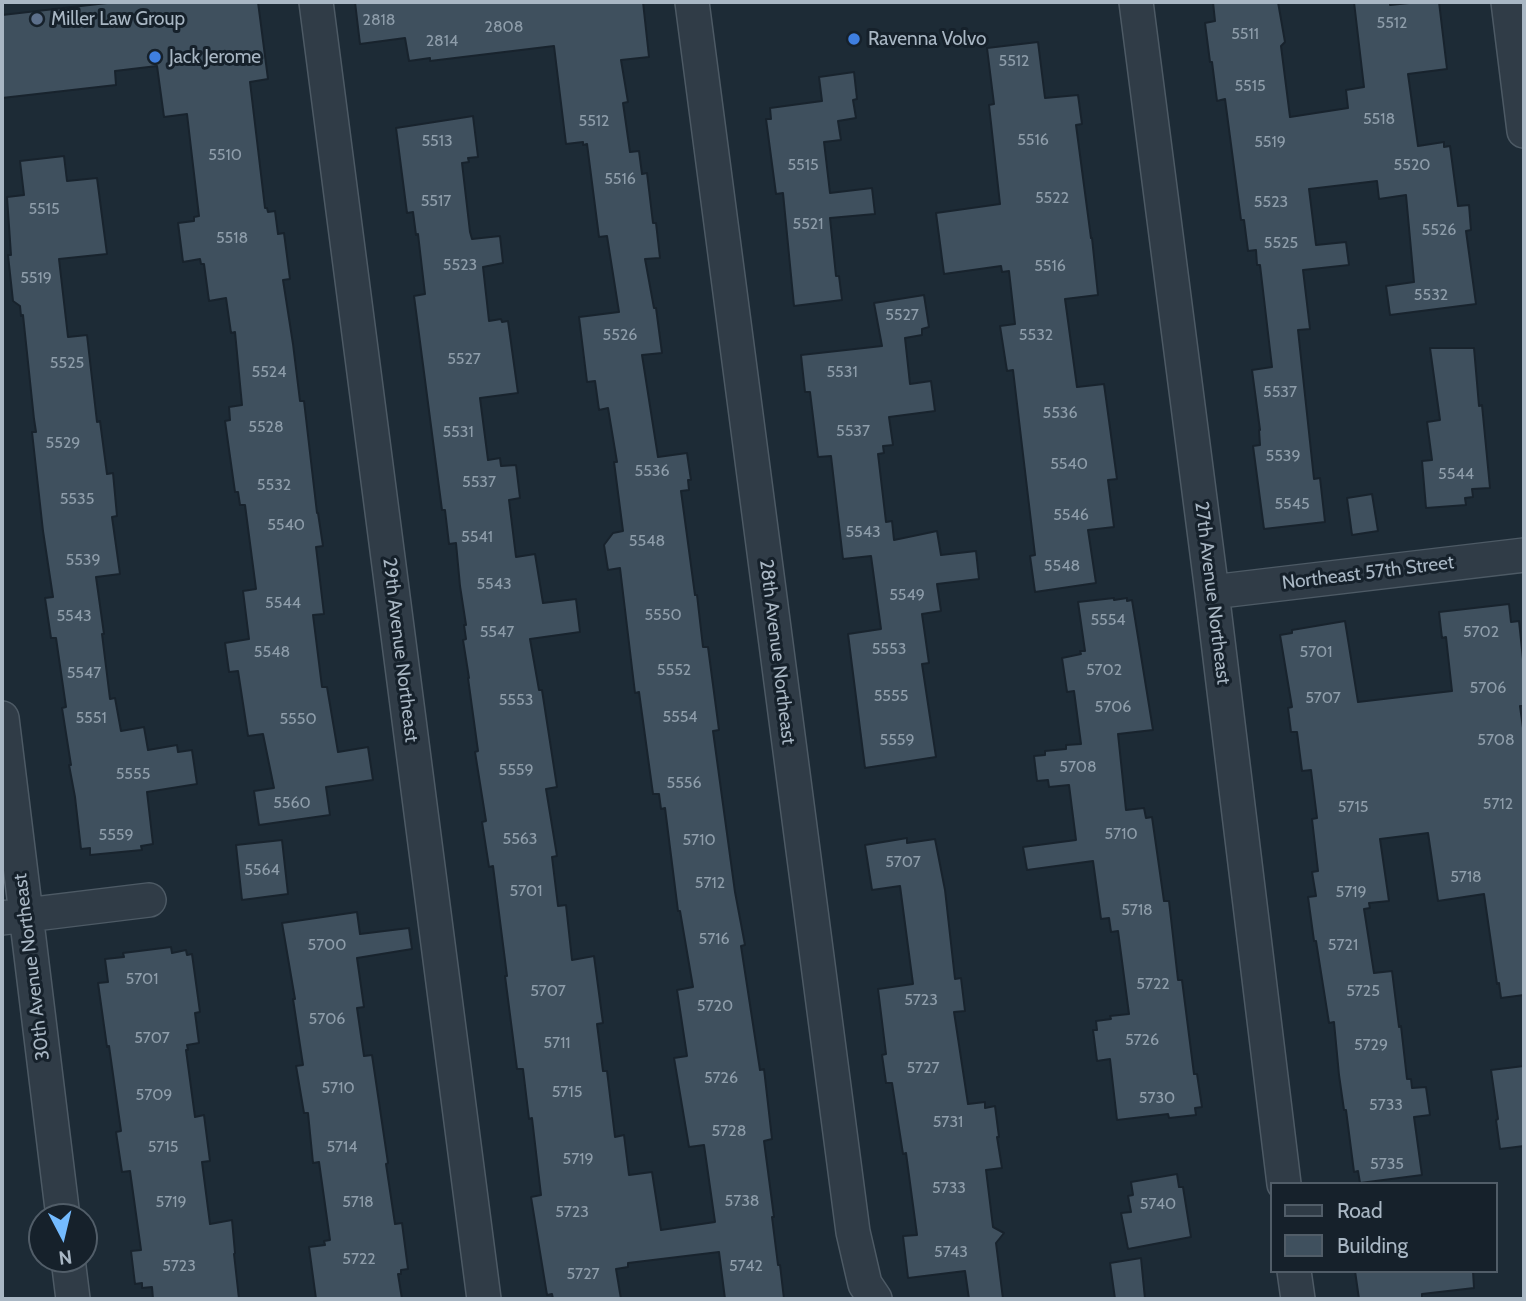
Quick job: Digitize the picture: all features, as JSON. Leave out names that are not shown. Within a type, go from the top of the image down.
[{"type":"street","name":"29th Avenue Northeast","points":[[316,2],[484,1299]]},
{"type":"street","name":"28th Avenue Northeast","points":[[692,2],[853,1232],[865,1284],[875,1299]]},
{"type":"street","name":"27th Avenue Northeast","points":[[1136,2],[1212,592],[1284,1182]]},
{"type":"street","points":[[1508,2],[1524,131]]},
{"type":"street","name":"Northeast 57th Street","points":[[1212,592],[1524,555]]},
{"type":"street","name":"30th Avenue Northeast","points":[[2,718],[14,917],[61,1203]]},
{"type":"street","points":[[14,917],[149,901]]},
{"type":"street","points":[[70,1273],[73,1299]]},
{"type":"street","points":[[1294,1273],[1298,1299]]},
{"type":"building","points":[[116,2],[258,2],[268,79],[250,82],[265,208],[268,212],[275,211],[278,234],[284,233],[290,279],[283,280],[300,401],[304,401],[323,546],[316,547],[324,614],[313,615],[322,687],[327,687],[338,752],[368,747],[373,780],[326,787],[330,815],[259,825],[254,791],[274,788],[263,734],[248,736],[238,671],[229,672],[225,643],[249,639],[243,591],[256,589],[245,505],[240,505],[238,492],[235,492],[225,421],[230,420],[229,407],[242,405],[235,332],[231,333],[226,298],[209,301],[204,264],[201,264],[200,259],[183,262],[178,223],[194,221],[194,217],[199,216],[187,114],[164,117],[157,66],[115,71],[116,85],[2,98],[2,15]]},
{"type":"building","points":[[355,2],[643,2],[649,57],[621,60],[628,102],[623,103],[630,152],[639,151],[642,174],[647,173],[660,258],[645,259],[656,308],[662,353],[642,355],[658,457],[687,453],[691,480],[688,480],[689,490],[681,491],[703,647],[708,647],[719,730],[713,731],[745,945],[741,946],[760,1070],[764,1069],[772,1139],[764,1141],[784,1299],[725,1299],[719,1252],[628,1263],[628,1267],[616,1269],[621,1299],[553,1299],[552,1294],[547,1295],[531,1197],[541,1195],[532,1118],[529,1119],[523,1069],[517,1069],[493,866],[489,867],[482,822],[486,821],[475,752],[478,751],[463,640],[466,639],[466,625],[456,543],[449,544],[445,510],[442,510],[414,296],[425,294],[418,234],[416,235],[413,212],[407,213],[396,128],[473,116],[478,157],[468,158],[469,162],[462,163],[470,232],[472,239],[500,236],[503,263],[483,267],[489,321],[508,321],[518,393],[480,398],[488,460],[500,458],[501,466],[516,465],[520,498],[509,500],[516,557],[535,554],[543,603],[576,599],[580,632],[530,639],[539,690],[542,690],[557,787],[546,789],[557,856],[552,857],[558,906],[566,905],[572,960],[594,956],[603,1023],[597,1024],[603,1071],[607,1071],[615,1137],[624,1135],[629,1175],[652,1172],[661,1230],[715,1222],[704,1145],[689,1147],[674,1058],[687,1056],[677,990],[693,987],[678,911],[665,808],[661,809],[659,794],[653,794],[639,692],[635,693],[620,568],[608,570],[604,545],[613,533],[623,531],[614,462],[617,462],[608,408],[599,410],[595,381],[587,382],[579,317],[619,312],[607,236],[599,237],[587,144],[566,144],[554,46],[430,61],[430,58],[409,61],[405,38],[360,44]]},
{"type":"building","points":[[1213,2],[1278,2],[1285,42],[1281,46],[1290,117],[1348,108],[1346,90],[1364,87],[1354,2],[1390,2],[1390,5],[1439,2],[1447,69],[1408,74],[1418,146],[1444,142],[1444,147],[1450,146],[1458,206],[1469,205],[1471,230],[1466,231],[1476,304],[1390,315],[1386,286],[1414,282],[1406,195],[1379,199],[1377,181],[1309,189],[1316,245],[1346,242],[1349,265],[1303,270],[1310,329],[1298,330],[1314,479],[1320,478],[1325,522],[1264,529],[1253,446],[1260,445],[1260,430],[1252,370],[1272,367],[1260,265],[1257,265],[1256,250],[1248,251],[1244,220],[1241,220],[1225,99],[1217,101],[1210,62],[1205,23],[1215,21]]},
{"type":"building","points":[[1038,42],[1045,98],[1078,95],[1082,124],[1076,125],[1098,295],[1065,299],[1077,387],[1104,384],[1117,479],[1108,480],[1114,527],[1088,530],[1096,583],[1035,592],[1030,556],[1035,555],[1013,370],[1007,371],[1000,326],[1015,324],[1009,271],[1002,272],[1001,266],[944,274],[936,213],[1000,204],[989,105],[994,104],[987,48]]},
{"type":"building","points":[[854,72],[857,99],[853,100],[856,118],[838,121],[841,140],[824,142],[830,193],[872,188],[875,214],[830,218],[836,276],[839,276],[842,300],[794,306],[783,193],[776,194],[766,119],[771,119],[770,108],[822,101],[819,77]]},
{"type":"building","points":[[64,156],[67,181],[97,178],[107,254],[59,259],[68,337],[87,335],[97,422],[100,421],[107,474],[113,473],[117,516],[112,517],[120,574],[96,577],[110,699],[115,698],[121,731],[144,727],[148,750],[177,745],[178,752],[192,750],[197,784],[147,792],[153,844],[141,846],[142,850],[90,855],[90,848],[81,849],[62,708],[66,707],[56,638],[51,638],[45,598],[53,597],[32,432],[36,432],[23,315],[21,316],[20,306],[13,301],[8,255],[11,255],[7,197],[24,195],[20,161]]},
{"type":"building","points":[[924,295],[929,327],[922,329],[922,335],[905,338],[910,384],[931,381],[935,411],[889,417],[893,445],[883,446],[884,453],[878,454],[886,522],[892,521],[894,540],[937,531],[941,555],[976,551],[979,579],[937,584],[941,611],[922,614],[929,663],[922,664],[936,757],[865,768],[848,634],[881,629],[871,556],[843,559],[831,456],[818,457],[810,392],[805,392],[801,355],[882,346],[874,303]]},
{"type":"building","points":[[1430,348],[1474,348],[1490,488],[1472,489],[1473,497],[1465,498],[1466,505],[1426,508],[1422,461],[1432,460],[1427,422],[1440,420]]},
{"type":"building","points":[[1372,494],[1378,531],[1352,535],[1347,498]]},
{"type":"building","points":[[1114,598],[1132,600],[1153,730],[1118,734],[1126,810],[1144,808],[1146,818],[1152,817],[1164,901],[1169,901],[1178,980],[1182,980],[1194,1074],[1197,1074],[1202,1107],[1195,1108],[1196,1115],[1169,1118],[1168,1114],[1117,1120],[1110,1059],[1097,1061],[1093,1030],[1097,1030],[1096,1021],[1129,1014],[1118,931],[1111,932],[1109,918],[1101,919],[1093,861],[1027,870],[1023,847],[1076,840],[1069,785],[1049,787],[1048,780],[1037,781],[1034,756],[1045,755],[1045,751],[1066,749],[1066,745],[1081,744],[1074,691],[1067,692],[1062,658],[1085,651],[1078,602]]},
{"type":"building","points":[[1509,604],[1511,622],[1519,621],[1524,669],[1524,706],[1520,706],[1524,735],[1524,995],[1501,998],[1484,894],[1438,901],[1428,833],[1380,839],[1389,901],[1369,903],[1370,908],[1364,909],[1374,973],[1392,971],[1407,1079],[1411,1079],[1412,1088],[1426,1087],[1430,1115],[1414,1117],[1422,1175],[1360,1182],[1358,1171],[1354,1172],[1334,1022],[1329,1023],[1308,897],[1316,896],[1312,872],[1318,871],[1312,819],[1317,818],[1311,770],[1302,771],[1297,732],[1291,732],[1288,708],[1292,707],[1280,635],[1292,633],[1292,630],[1345,621],[1358,702],[1452,691],[1446,637],[1442,638],[1439,612]]},
{"type":"building","points":[[907,838],[907,843],[935,839],[945,890],[955,979],[961,978],[965,1011],[954,1012],[968,1104],[985,1102],[985,1108],[995,1106],[1002,1168],[986,1170],[993,1227],[1004,1233],[996,1243],[1003,1299],[969,1299],[965,1271],[908,1278],[903,1236],[917,1235],[906,1153],[903,1154],[892,1083],[886,1083],[882,1055],[886,1054],[878,989],[913,984],[900,886],[872,890],[865,845]]},
{"type":"building","points":[[282,840],[288,894],[242,900],[236,845]]},
{"type":"building","points":[[357,912],[360,934],[409,928],[412,949],[357,958],[364,1007],[357,1008],[364,1056],[372,1055],[395,1224],[402,1223],[408,1269],[401,1270],[401,1274],[398,1274],[402,1299],[316,1299],[309,1247],[325,1245],[324,1241],[330,1240],[319,1162],[313,1163],[308,1113],[304,1113],[296,1066],[303,1065],[282,923]]},
{"type":"building","points":[[171,947],[172,953],[186,950],[187,955],[192,954],[200,1012],[195,1013],[199,1043],[187,1045],[186,1050],[195,1117],[204,1115],[210,1161],[202,1162],[210,1224],[232,1220],[239,1299],[153,1299],[152,1287],[142,1288],[142,1283],[135,1284],[131,1251],[141,1250],[130,1171],[122,1172],[116,1132],[121,1131],[98,983],[108,982],[105,959],[124,957],[123,953]]},
{"type":"building","points":[[1524,1066],[1524,1146],[1500,1149],[1491,1070]]},
{"type":"building","points":[[1177,1174],[1179,1187],[1183,1187],[1191,1237],[1128,1249],[1121,1213],[1131,1212],[1128,1196],[1133,1195],[1131,1182]]},
{"type":"building","points":[[1141,1258],[1145,1299],[1115,1299],[1110,1263]]},
{"type":"building","points":[[1355,1273],[1473,1273],[1474,1288],[1422,1294],[1422,1299],[1359,1299]]},
{"type":"place","name":"Miller Law Group","points":[[37,19]]},
{"type":"place","name":"Ravenna Volvo","points":[[854,39]]},
{"type":"place","name":"Jack Jerome","points":[[155,57]]}]
